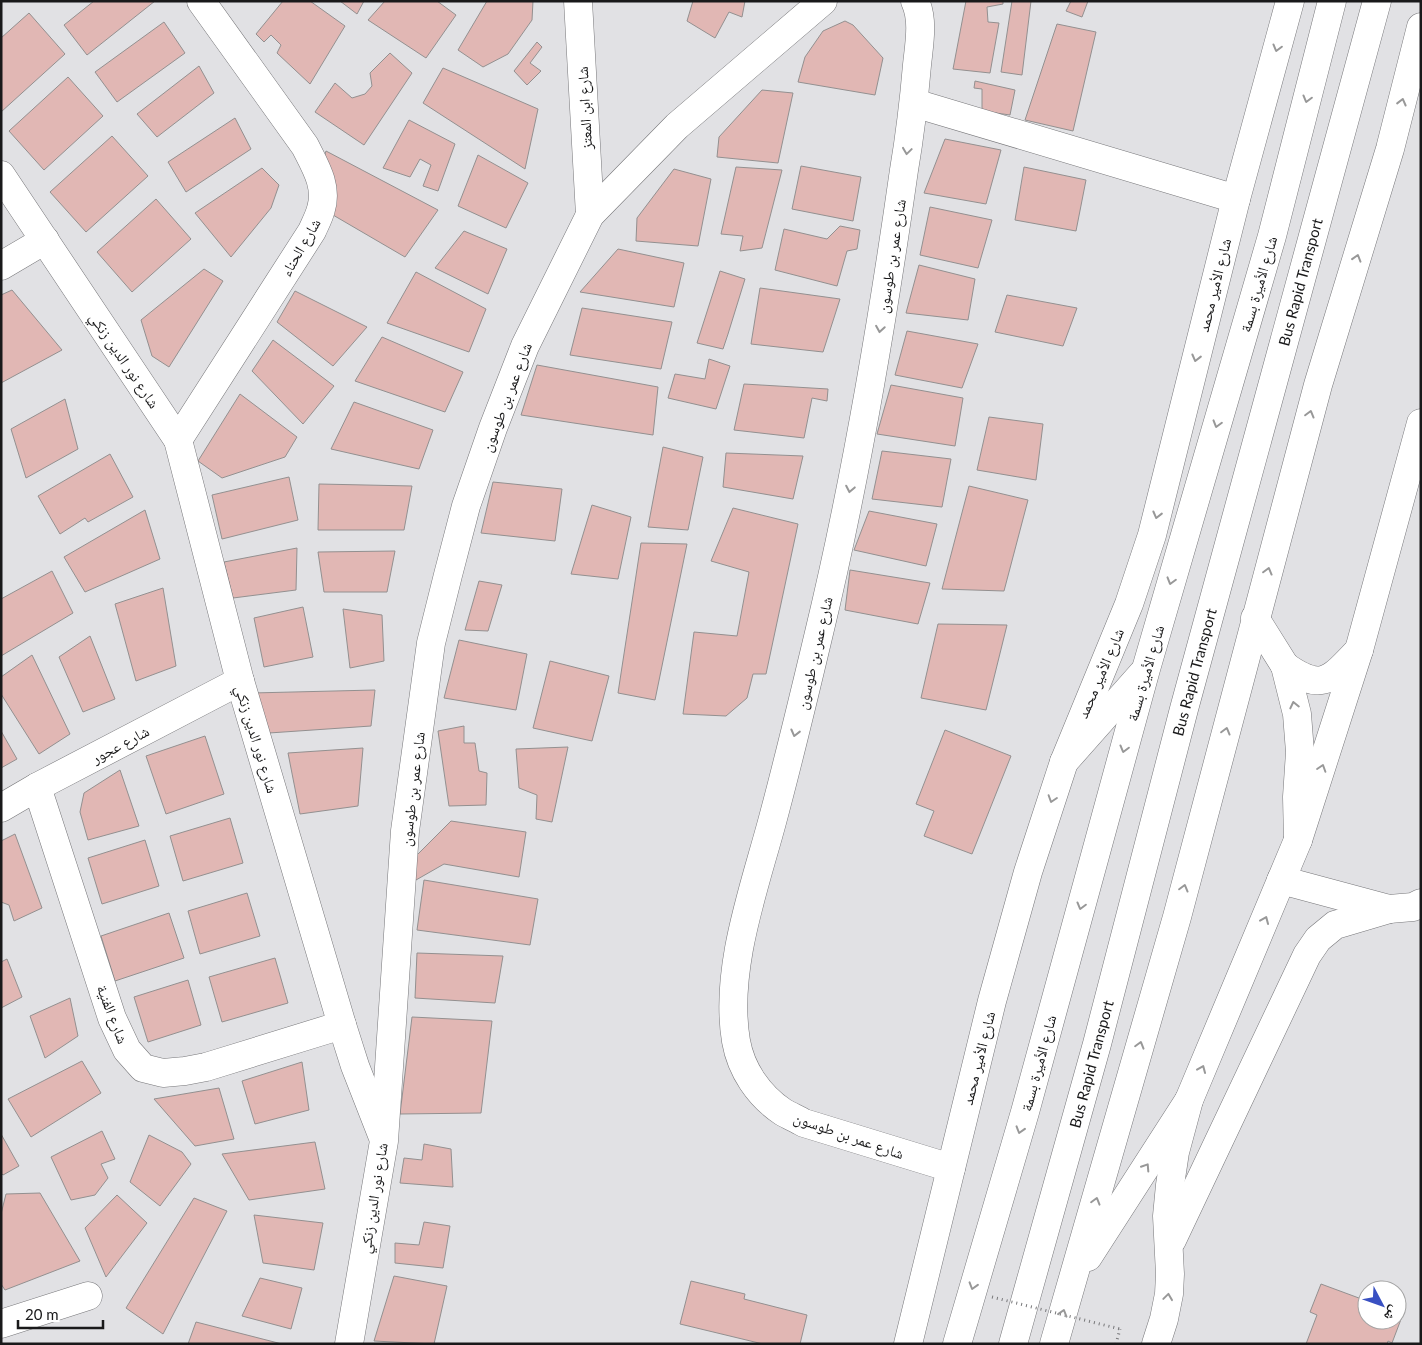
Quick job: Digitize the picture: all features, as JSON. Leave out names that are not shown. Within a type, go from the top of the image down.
[{"type":"street","name":"شارع الحناء","points":[[178,440],[312,232],[322,208],[323,185],[316,166],[305,146],[201,1]]},
{"type":"street","name":"شارع ابن المعتز","points":[[578,1],[590,215]]},
{"type":"street","name":"شارع عمر بن طوسون","points":[[384,1141],[405,830],[432,644],[466,506],[493,428],[525,346],[590,215],[677,126],[823,1]]},
{"type":"street","name":"شارع عمر بن طوسون","points":[[915,1],[919,9],[920,32],[914,103],[873,372],[848,501],[820,629],[792,747],[742,933],[736,969],[734,1005],[736,1041],[742,1062],[752,1082],[767,1099],[784,1113],[804,1123],[951,1168]]},
{"type":"street","name":"شارع الأمير محمد","points":[[908,1344],[992,1001],[1028,872],[1064,762],[1129,604],[1152,535],[1236,199],[1290,1]]},
{"type":"street","name":"شارع الأميرة بسمة","points":[[957,1344],[1025,1112],[1146,669],[1272,236],[1332,1]]},
{"type":"street","name":"Bus Rapid Transport","points":[[1013,1344],[1097,1044],[1184,709],[1377,1]]},
{"type":"street","points":[[1054,1344],[1177,917],[1318,384],[1390,148],[1421,27]]},
{"type":"street","points":[[914,103],[1236,199]]},
{"type":"street","name":"شارع نور الدين زنكي","points":[[1,175],[178,440],[240,681],[342,1025],[384,1141],[349,1344]]},
{"type":"street","points":[[1,266],[45,240]]},
{"type":"street","points":[[1156,1344],[1164,1320],[1169,1294],[1167,1216],[1170,1185],[1189,1100],[1298,840],[1359,650],[1421,423]]},
{"type":"street","points":[[1255,618],[1285,666],[1297,714],[1300,752],[1298,840]]},
{"type":"street","points":[[1285,666],[1299,676],[1309,680],[1321,680],[1335,675],[1359,650]]},
{"type":"street","points":[[1064,762],[1146,669]]},
{"type":"street","name":"شارع عجور","points":[[1,808],[37,787],[240,681]]},
{"type":"street","name":"شارع الفنية","points":[[37,787],[112,1018],[127,1050],[143,1068],[163,1073],[206,1068],[342,1025]]},
{"type":"street","points":[[1282,880],[1389,909]]},
{"type":"street","points":[[1169,1246],[1307,955],[1318,939],[1335,925],[1389,909],[1413,907],[1421,903]]},
{"type":"street","points":[[1073,1282],[1189,1100]]},
{"type":"street","points":[[1,1324],[88,1296]]},
{"type":"path","points":[[992,1297],[1120,1329],[1116,1344]]},
{"type":"building","points":[[94,1],[155,1],[87,55],[64,25]]},
{"type":"building","points":[[283,1],[310,1],[345,26],[310,84],[277,53],[281,45],[271,35],[264,42],[256,34]]},
{"type":"building","points":[[340,1],[364,1],[357,14]]},
{"type":"building","points":[[385,1],[437,1],[456,15],[426,58],[368,20]]},
{"type":"building","points":[[487,1],[533,1],[532,20],[508,54],[483,67],[458,50]]},
{"type":"building","points":[[693,1],[745,1],[742,17],[729,12],[715,38],[687,21]]},
{"type":"building","points":[[966,1],[1003,1],[1003,4],[987,7],[988,22],[999,23],[990,73],[953,69]]},
{"type":"building","points":[[1012,1],[1031,1],[1022,75],[1001,72]]},
{"type":"building","points":[[1071,1],[1088,1],[1082,17],[1066,11]]},
{"type":"building","points":[[29,13],[65,54],[1,112],[1,38]]},
{"type":"building","points":[[845,21],[853,25],[883,58],[875,95],[798,82],[805,57],[823,31]]},
{"type":"building","points":[[164,22],[185,53],[117,102],[95,72]]},
{"type":"building","points":[[1057,24],[1096,32],[1073,131],[1025,120]]},
{"type":"building","points":[[537,42],[542,47],[530,63],[541,71],[527,85],[514,71]]},
{"type":"building","points":[[390,53],[412,73],[364,145],[315,112],[335,83],[352,98],[365,94],[372,86],[370,73]]},
{"type":"building","points":[[199,66],[214,93],[157,137],[137,114]]},
{"type":"building","points":[[443,68],[538,109],[525,169],[423,103]]},
{"type":"building","points":[[68,77],[103,116],[44,170],[9,131]]},
{"type":"building","points":[[975,81],[1015,90],[1010,115],[982,111],[982,89],[974,88]]},
{"type":"building","points":[[762,90],[793,93],[778,163],[717,157],[719,137]]},
{"type":"building","points":[[235,118],[251,149],[186,192],[168,162]]},
{"type":"building","points":[[409,120],[455,144],[438,191],[423,186],[431,165],[420,159],[410,177],[383,168]]},
{"type":"building","points":[[112,136],[148,176],[86,232],[50,192]]},
{"type":"building","points":[[945,139],[1001,150],[986,204],[924,193]]},
{"type":"building","points":[[326,151],[438,210],[405,257],[333,215],[322,164]]},
{"type":"building","points":[[478,155],[528,183],[506,228],[458,206]]},
{"type":"building","points":[[801,166],[861,177],[853,221],[792,209]]},
{"type":"building","points":[[736,167],[782,170],[762,248],[740,251],[743,236],[721,234]]},
{"type":"building","points":[[1024,167],[1086,180],[1076,231],[1015,220]]},
{"type":"building","points":[[262,168],[279,185],[271,208],[231,257],[195,213]]},
{"type":"building","points":[[674,169],[711,179],[698,246],[636,241],[637,218]]},
{"type":"building","points":[[156,199],[191,239],[132,292],[97,252]]},
{"type":"building","points":[[930,207],[992,220],[978,268],[920,255]]},
{"type":"building","points":[[840,226],[860,230],[857,249],[847,251],[837,286],[775,270],[784,229],[827,239]]},
{"type":"building","points":[[464,231],[507,249],[488,294],[435,268]]},
{"type":"building","points":[[618,249],[684,263],[674,307],[580,292]]},
{"type":"building","points":[[919,265],[975,279],[968,320],[906,313]]},
{"type":"building","points":[[204,269],[223,281],[169,367],[152,356],[141,320]]},
{"type":"building","points":[[720,271],[745,279],[723,349],[697,343]]},
{"type":"building","points":[[416,272],[486,309],[469,352],[387,323]]},
{"type":"building","points":[[760,288],[840,299],[823,352],[751,344]]},
{"type":"building","points":[[12,290],[62,350],[1,383],[1,295]]},
{"type":"building","points":[[295,291],[367,327],[333,366],[277,322]]},
{"type":"building","points":[[1007,295],[1077,308],[1063,346],[995,332]]},
{"type":"building","points":[[582,308],[672,322],[661,369],[570,355]]},
{"type":"building","points":[[907,331],[978,344],[962,388],[895,375]]},
{"type":"building","points":[[382,337],[463,372],[445,412],[355,381]]},
{"type":"building","points":[[273,340],[334,386],[303,424],[252,371]]},
{"type":"building","points":[[709,359],[730,366],[716,409],[668,398],[675,374],[705,379]]},
{"type":"building","points":[[537,365],[658,387],[653,435],[521,415]]},
{"type":"building","points":[[744,384],[828,389],[827,401],[812,398],[804,438],[734,430]]},
{"type":"building","points":[[891,385],[963,398],[955,446],[877,434]]},
{"type":"building","points":[[240,394],[297,437],[285,457],[222,478],[198,461]]},
{"type":"building","points":[[65,399],[78,449],[26,478],[11,429]]},
{"type":"building","points":[[354,402],[433,430],[419,469],[331,449]]},
{"type":"building","points":[[989,417],[1043,424],[1036,480],[977,470]]},
{"type":"building","points":[[663,447],[703,457],[688,530],[648,527]]},
{"type":"building","points":[[882,451],[951,459],[942,507],[872,499]]},
{"type":"building","points":[[726,453],[803,456],[793,499],[723,487]]},
{"type":"building","points":[[110,454],[133,497],[88,522],[85,518],[60,534],[38,496]]},
{"type":"building","points":[[289,477],[298,520],[222,539],[212,495]]},
{"type":"building","points":[[493,482],[562,489],[555,541],[481,533]]},
{"type":"building","points":[[319,484],[412,486],[404,530],[318,530]]},
{"type":"building","points":[[969,486],[1028,500],[1004,591],[942,589]]},
{"type":"building","points":[[592,505],[631,517],[618,579],[571,574]]},
{"type":"building","points":[[733,508],[798,524],[766,674],[753,674],[747,698],[726,716],[683,714],[694,632],[737,636],[749,572],[711,561]]},
{"type":"building","points":[[145,510],[160,559],[85,592],[64,557]]},
{"type":"building","points":[[869,511],[937,524],[926,566],[854,550]]},
{"type":"building","points":[[641,543],[687,544],[655,700],[618,693]]},
{"type":"building","points":[[297,548],[296,590],[233,598],[224,562]]},
{"type":"building","points":[[395,551],[387,592],[324,592],[318,552]]},
{"type":"building","points":[[850,570],[930,583],[918,624],[845,610]]},
{"type":"building","points":[[52,571],[73,613],[1,656],[1,599]]},
{"type":"building","points":[[479,581],[502,585],[488,631],[465,630]]},
{"type":"building","points":[[163,588],[176,666],[136,681],[115,604]]},
{"type":"building","points":[[303,607],[313,657],[264,667],[254,618]]},
{"type":"building","points":[[343,609],[382,615],[384,661],[350,668]]},
{"type":"building","points":[[938,624],[1007,625],[986,710],[921,698]]},
{"type":"building","points":[[90,636],[115,699],[83,712],[59,657]]},
{"type":"building","points":[[459,640],[527,654],[516,710],[444,698]]},
{"type":"building","points":[[32,655],[70,734],[39,754],[1,694],[1,677]]},
{"type":"building","points":[[550,661],[609,676],[592,741],[533,728]]},
{"type":"building","points":[[375,690],[371,726],[269,733],[252,693]]},
{"type":"building","points":[[464,726],[464,743],[475,743],[479,771],[487,773],[486,805],[449,806],[438,731]]},
{"type":"building","points":[[945,730],[1011,756],[972,854],[924,836],[934,811],[916,804]]},
{"type":"building","points":[[1,731],[17,759],[1,768]]},
{"type":"building","points":[[205,736],[224,794],[166,814],[146,756]]},
{"type":"building","points":[[568,747],[552,822],[536,819],[537,795],[519,788],[516,749]]},
{"type":"building","points":[[363,748],[358,806],[300,814],[288,753]]},
{"type":"building","points":[[120,770],[139,826],[88,840],[80,812],[84,793]]},
{"type":"building","points":[[230,818],[243,863],[183,881],[170,836]]},
{"type":"building","points":[[451,821],[526,832],[519,877],[444,864],[416,880],[406,866]]},
{"type":"building","points":[[15,834],[42,908],[14,921],[9,905],[1,902],[1,841]]},
{"type":"building","points":[[145,840],[159,886],[102,904],[88,858]]},
{"type":"building","points":[[424,880],[538,899],[530,945],[417,930]]},
{"type":"building","points":[[247,893],[260,936],[200,954],[188,911]]},
{"type":"building","points":[[169,913],[184,958],[115,981],[101,936]]},
{"type":"building","points":[[417,953],[503,956],[495,1003],[415,998]]},
{"type":"building","points":[[275,958],[288,1003],[222,1022],[209,977]]},
{"type":"building","points":[[7,959],[22,997],[1,1008],[1,962]]},
{"type":"building","points":[[188,980],[201,1025],[148,1042],[134,997]]},
{"type":"building","points":[[70,998],[78,1036],[45,1058],[30,1016]]},
{"type":"building","points":[[412,1017],[492,1021],[481,1113],[400,1114]]},
{"type":"building","points":[[82,1061],[101,1093],[31,1137],[8,1099]]},
{"type":"building","points":[[302,1062],[309,1110],[255,1124],[242,1081]]},
{"type":"building","points":[[219,1088],[234,1139],[195,1146],[154,1099]]},
{"type":"building","points":[[102,1131],[115,1159],[101,1164],[108,1178],[95,1195],[71,1200],[51,1157]]},
{"type":"building","points":[[1,1134],[19,1166],[3,1175],[1,1173]]},
{"type":"building","points":[[149,1135],[182,1152],[191,1164],[160,1206],[130,1182]]},
{"type":"building","points":[[315,1142],[325,1189],[249,1200],[222,1154]]},
{"type":"building","points":[[424,1144],[451,1149],[453,1187],[400,1183],[404,1158],[422,1160]]},
{"type":"building","points":[[40,1193],[80,1261],[5,1290],[1,1284],[1,1214],[6,1194]]},
{"type":"building","points":[[117,1195],[147,1223],[106,1277],[85,1228]]},
{"type":"building","points":[[194,1198],[227,1211],[163,1334],[126,1308]]},
{"type":"building","points":[[254,1215],[323,1223],[314,1270],[263,1263]]},
{"type":"building","points":[[424,1222],[450,1226],[443,1268],[395,1263],[395,1243],[419,1245]]},
{"type":"building","points":[[394,1276],[447,1286],[434,1344],[374,1341]]},
{"type":"building","points":[[260,1278],[302,1288],[291,1329],[242,1316]]},
{"type":"building","points":[[691,1281],[745,1294],[744,1299],[807,1315],[800,1344],[763,1344],[680,1324]]},
{"type":"building","points":[[1321,1284],[1357,1297],[1357,1330],[1397,1330],[1392,1343],[1388,1341],[1387,1344],[1306,1344],[1317,1315],[1310,1312]]},
{"type":"building","points":[[196,1322],[282,1344],[188,1344]]}]
